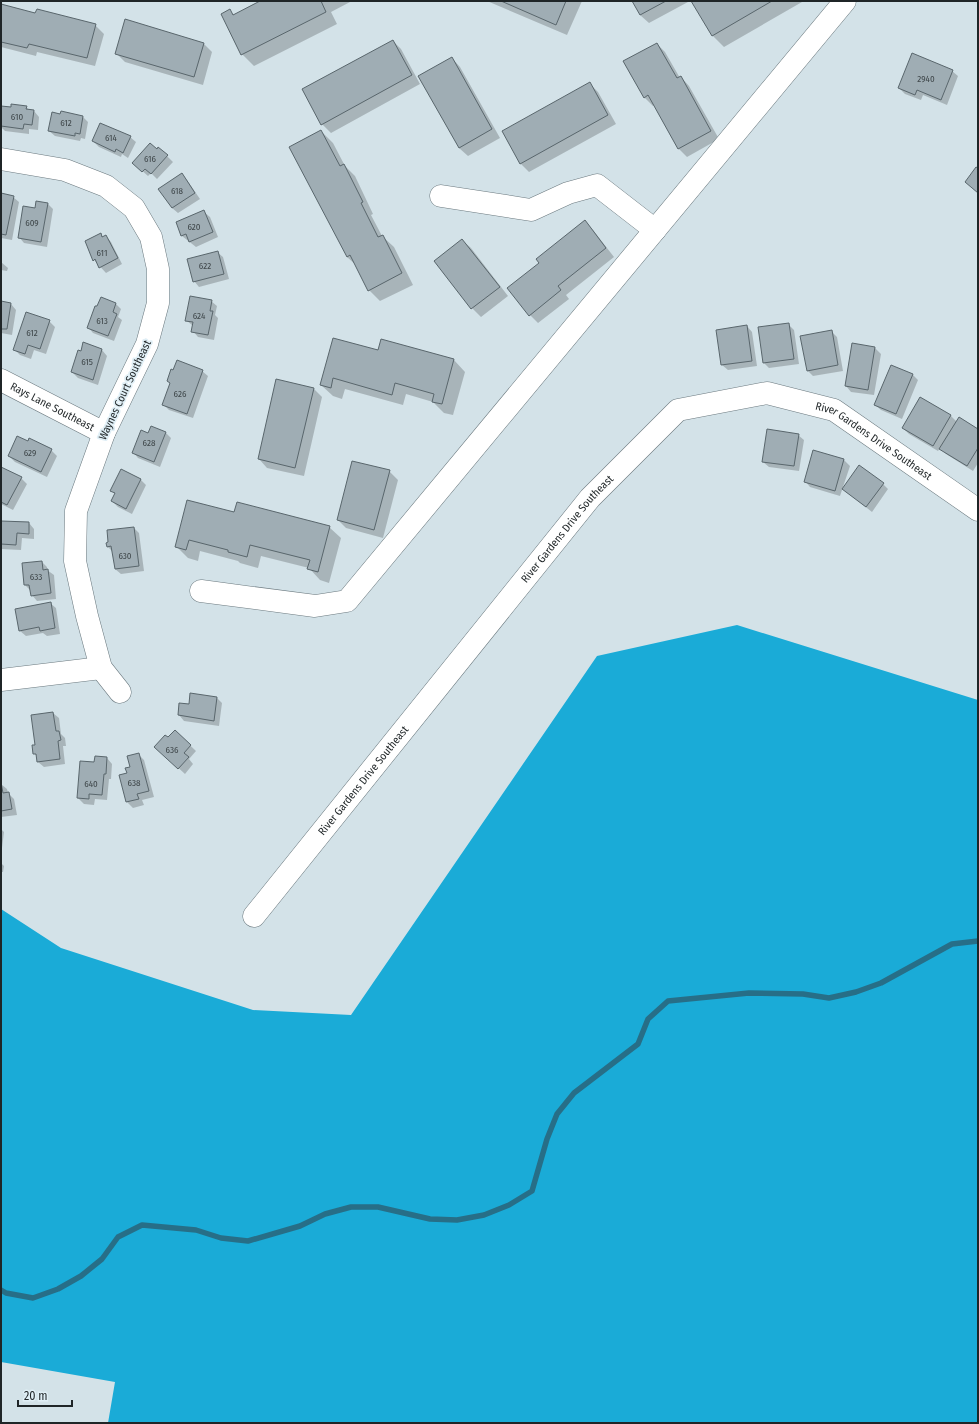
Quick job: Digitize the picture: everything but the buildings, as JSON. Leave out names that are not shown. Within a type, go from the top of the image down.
[{"type":"street","points":[[202,591],[315,606],[347,601],[845,1]]},
{"type":"street","name":"Waynes Court Southeast","points":[[1,159],[65,170],[106,186],[134,208],[151,237],[158,269],[158,303],[147,344],[104,432],[76,511],[75,561],[87,616],[101,668]]},
{"type":"street","points":[[441,196],[530,210],[568,192],[597,185],[655,230]]},
{"type":"street","name":"Rays Lane Southeast","points":[[1,380],[104,432]]},
{"type":"street","name":"River Gardens Drive Southeast","points":[[254,916],[590,498],[678,410],[767,393],[834,410],[978,510]]},
{"type":"street","points":[[1,680],[101,668],[120,692]]},
{"type":"shaded area","points":[[737,625],[978,700],[978,1423],[108,1423],[115,1382],[1,1362],[1,909],[61,948],[253,1010],[351,1015],[597,656]]},
{"type":"waterway","points":[[1,1290],[6,1293],[33,1298],[58,1289],[81,1276],[102,1259],[118,1237],[142,1225],[196,1230],[221,1238],[248,1241],[300,1226],[325,1214],[351,1207],[378,1207],[430,1219],[457,1220],[484,1215],[509,1205],[532,1191],[547,1139],[557,1114],[574,1093],[638,1044],[648,1019],[668,1001],[749,993],[803,994],[829,998],[856,992],[881,983],[952,944],[978,941]]}]
